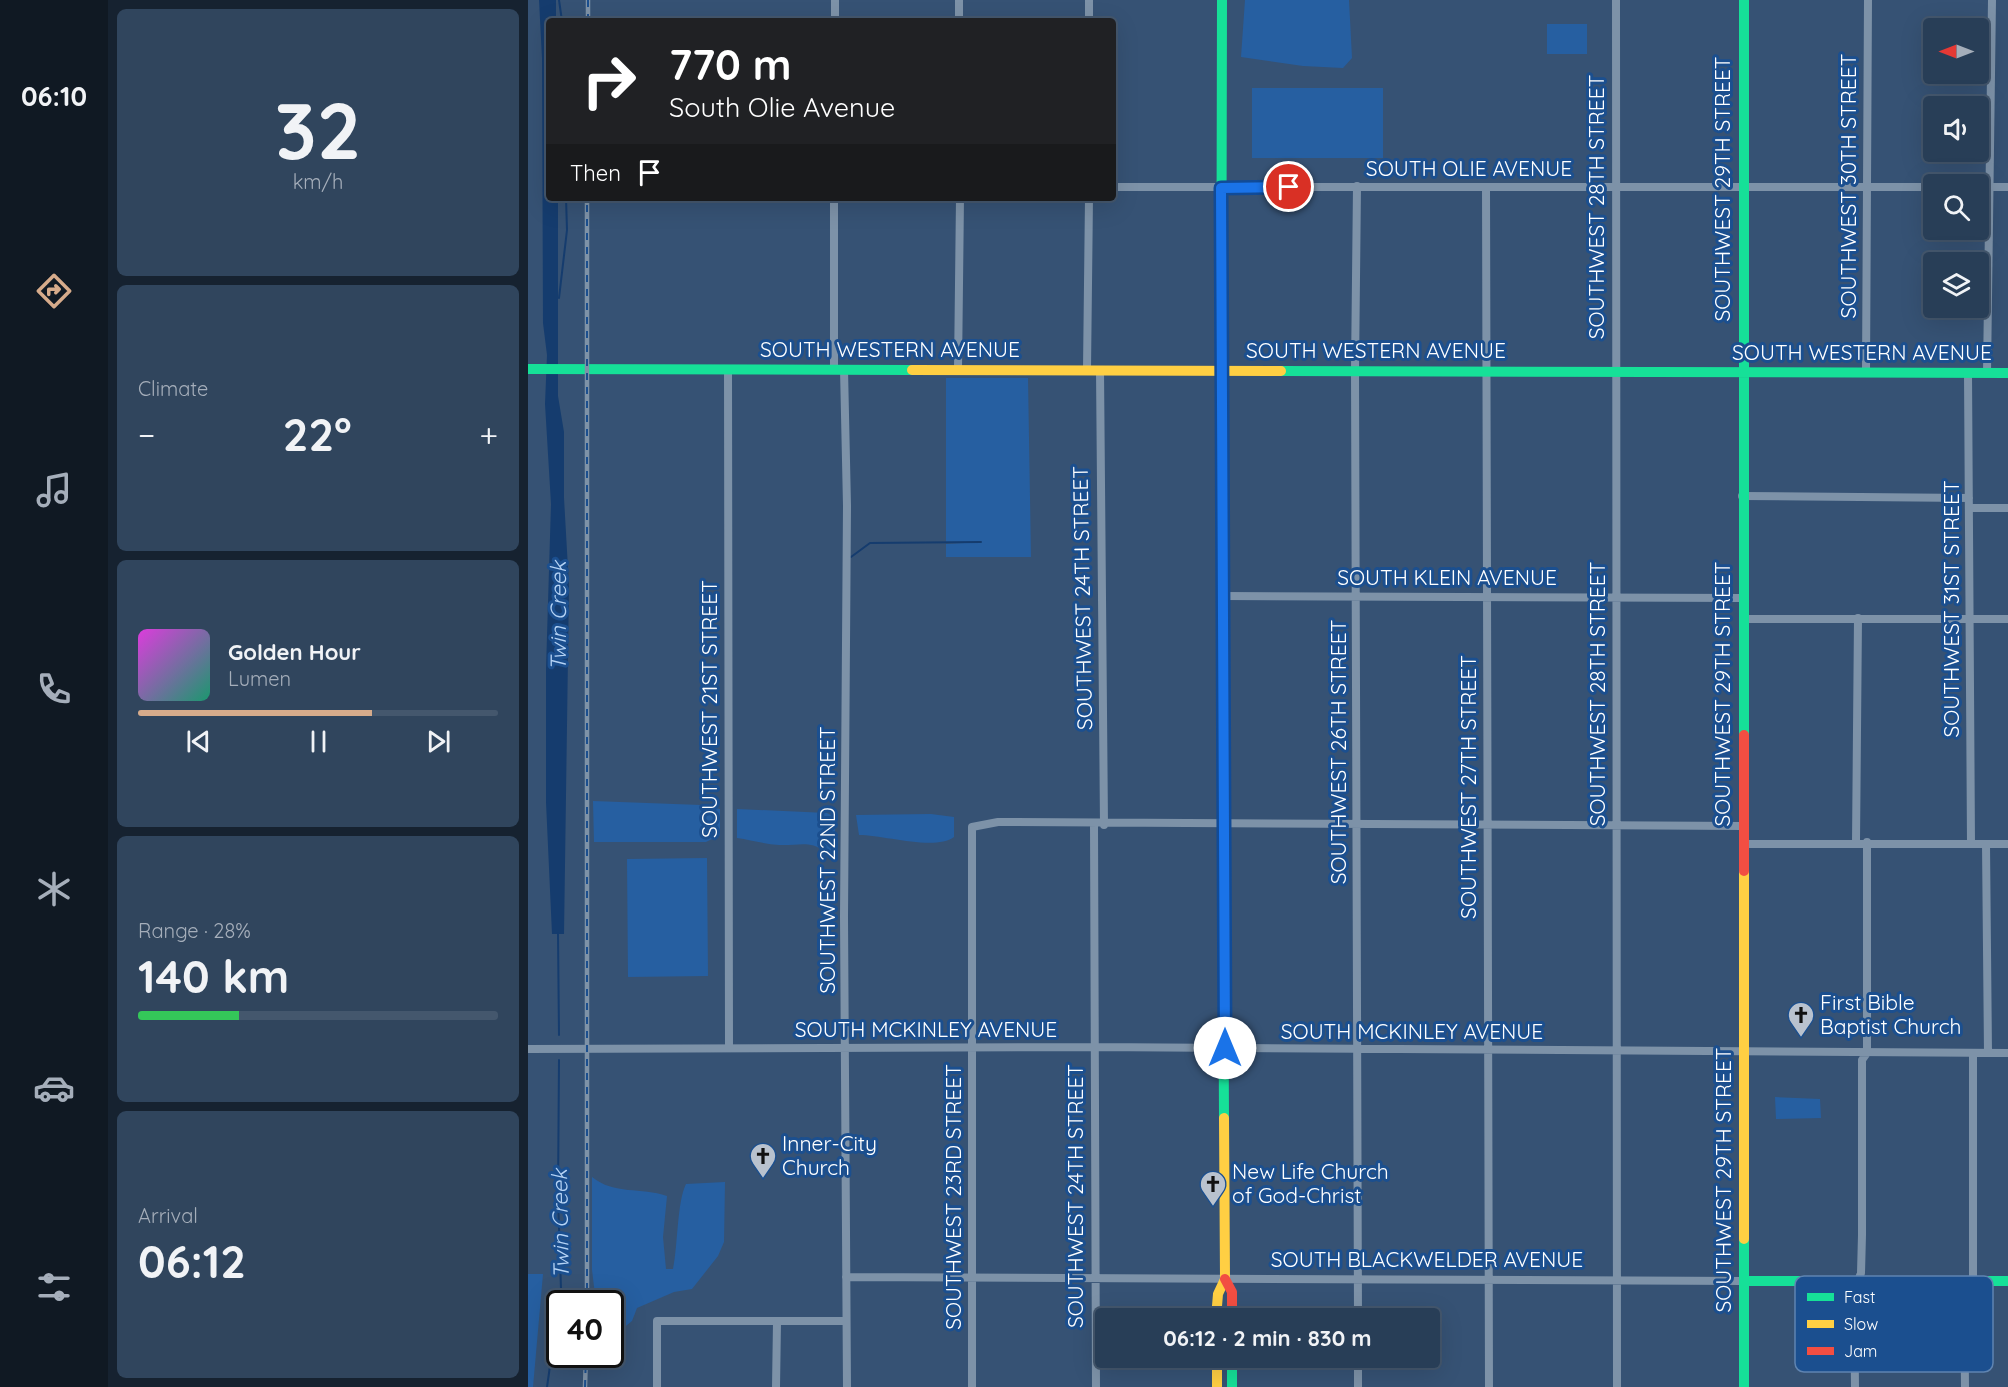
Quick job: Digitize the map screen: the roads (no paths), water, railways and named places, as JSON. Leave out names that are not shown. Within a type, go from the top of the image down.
[{"type":"main road","points":[[1217,1308],[1218,1294],[1225,1279],[1221,370],[1222,0]]},
{"type":"main road","name":"SOUTHWEST 29TH STREET","points":[[1744,0],[1742,372],[1744,1387]]},
{"type":"main road","name":"SOUTH WESTERN AVENUE","points":[[528,369],[2008,373]]},
{"type":"main road","points":[[1225,1279],[1232,1292],[1232,1308]]},
{"type":"main road","name":"SOUTH BLACKWELDER AVENUE","points":[[1744,1281],[1795,1281]]},
{"type":"main road","points":[[1216,1368],[1217,1387]]},
{"type":"main road","points":[[1232,1368],[1232,1387]]},
{"type":"street","points":[[835,0],[835,18]]},
{"type":"street","points":[[959,0],[960,18]]},
{"type":"street","points":[[1089,0],[1089,18]]},
{"type":"street","name":"SOUTHWEST 28TH STREET","points":[[1616,0],[1617,1387]]},
{"type":"street","name":"SOUTHWEST 30TH STREET","points":[[1866,372],[1869,187],[1868,0]]},
{"type":"street","points":[[1987,373],[1992,0]]},
{"type":"street","name":"SOUTHWEST 26TH STREET","points":[[1357,186],[1355,370],[1358,1308]]},
{"type":"street","name":"SOUTH OLIE AVENUE","points":[[1116,187],[1923,187]]},
{"type":"street","name":"SOUTHWEST 27TH STREET","points":[[1486,187],[1489,1387]]},
{"type":"street","points":[[1991,187],[2008,187]]},
{"type":"street","name":"SOUTHWEST 22ND STREET","points":[[834,201],[839,369],[847,1048],[847,1387]]},
{"type":"street","points":[[958,370],[960,201]]},
{"type":"street","points":[[1087,370],[1089,201]]},
{"type":"street","name":"SOUTHWEST 21ST STREET","points":[[728,369],[729,1048]]},
{"type":"street","name":"SOUTHWEST 24TH STREET","points":[[1100,370],[1104,825]]},
{"type":"street","name":"SOUTHWEST 31ST STREET","points":[[1968,373],[1971,844]]},
{"type":"street","points":[[1742,496],[1969,498]]},
{"type":"street","points":[[1970,508],[2008,508]]},
{"type":"street","name":"SOUTH KLEIN AVENUE","points":[[1223,596],[1486,595],[1743,598]]},
{"type":"street","points":[[1856,843],[1858,618]]},
{"type":"street","points":[[1743,619],[2008,619]]},
{"type":"street","name":"SOUTHWEST 23RD STREET","points":[[972,1387],[972,828],[998,822],[1094,825]]},
{"type":"street","points":[[1094,825],[1743,826]]},
{"type":"street","name":"SOUTHWEST 24TH STREET","points":[[1094,825],[1096,1387]]},
{"type":"street","points":[[1860,1276],[1862,1060],[1867,1053],[1867,842]]},
{"type":"street","points":[[1743,844],[1867,842],[2008,844]]},
{"type":"street","points":[[1986,844],[1988,1053]]},
{"type":"street","name":"SOUTH MCKINLEY AVENUE","points":[[528,1048],[1094,1047],[2008,1053]]},
{"type":"street","points":[[1968,1276],[1973,1053]]},
{"type":"street","name":"SOUTH BLACKWELDER AVENUE","points":[[846,1277],[1744,1281]]},
{"type":"street","points":[[657,1387],[657,1321],[846,1321]]},
{"type":"street","points":[[777,1322],[777,1387]]},
{"type":"street","points":[[1358,1368],[1358,1387]]},
{"type":"street","points":[[1855,1372],[1855,1387]]},
{"type":"street","points":[[1965,1372],[1965,1387]]},
{"type":"water","points":[[539,0],[556,0],[556,18],[546,18],[546,201],[558,201],[558,396],[564,432],[564,498],[569,586],[564,934],[552,934],[546,802],[546,669],[551,504],[545,404],[547,355],[543,323],[542,58]]},
{"type":"waterway","name":"Twin Creek","points":[[559,0],[562,18]]},
{"type":"waterway","name":"Twin Creek","points":[[559,298],[567,230],[566,201]]},
{"type":"waterway","points":[[851,557],[870,543],[981,542]]},
{"type":"waterway","name":"Twin Creek","points":[[558,933],[559,1035]]},
{"type":"waterway","name":"Twin Creek","points":[[547,1387],[561,1289],[558,1196],[559,1060]]},
{"type":"railway","points":[[588,0],[588,18]]},
{"type":"railway","points":[[587,201],[587,1290]]},
{"type":"railway","points":[[585,1387],[586,1368]]},
{"type":"place","name":"First Bible Baptist Church","points":[[1801,1038]]},
{"type":"place","name":"Inner-City Church","points":[[763,1179]]},
{"type":"place","name":"New Life Church of God-Christ","points":[[1213,1207]]}]
